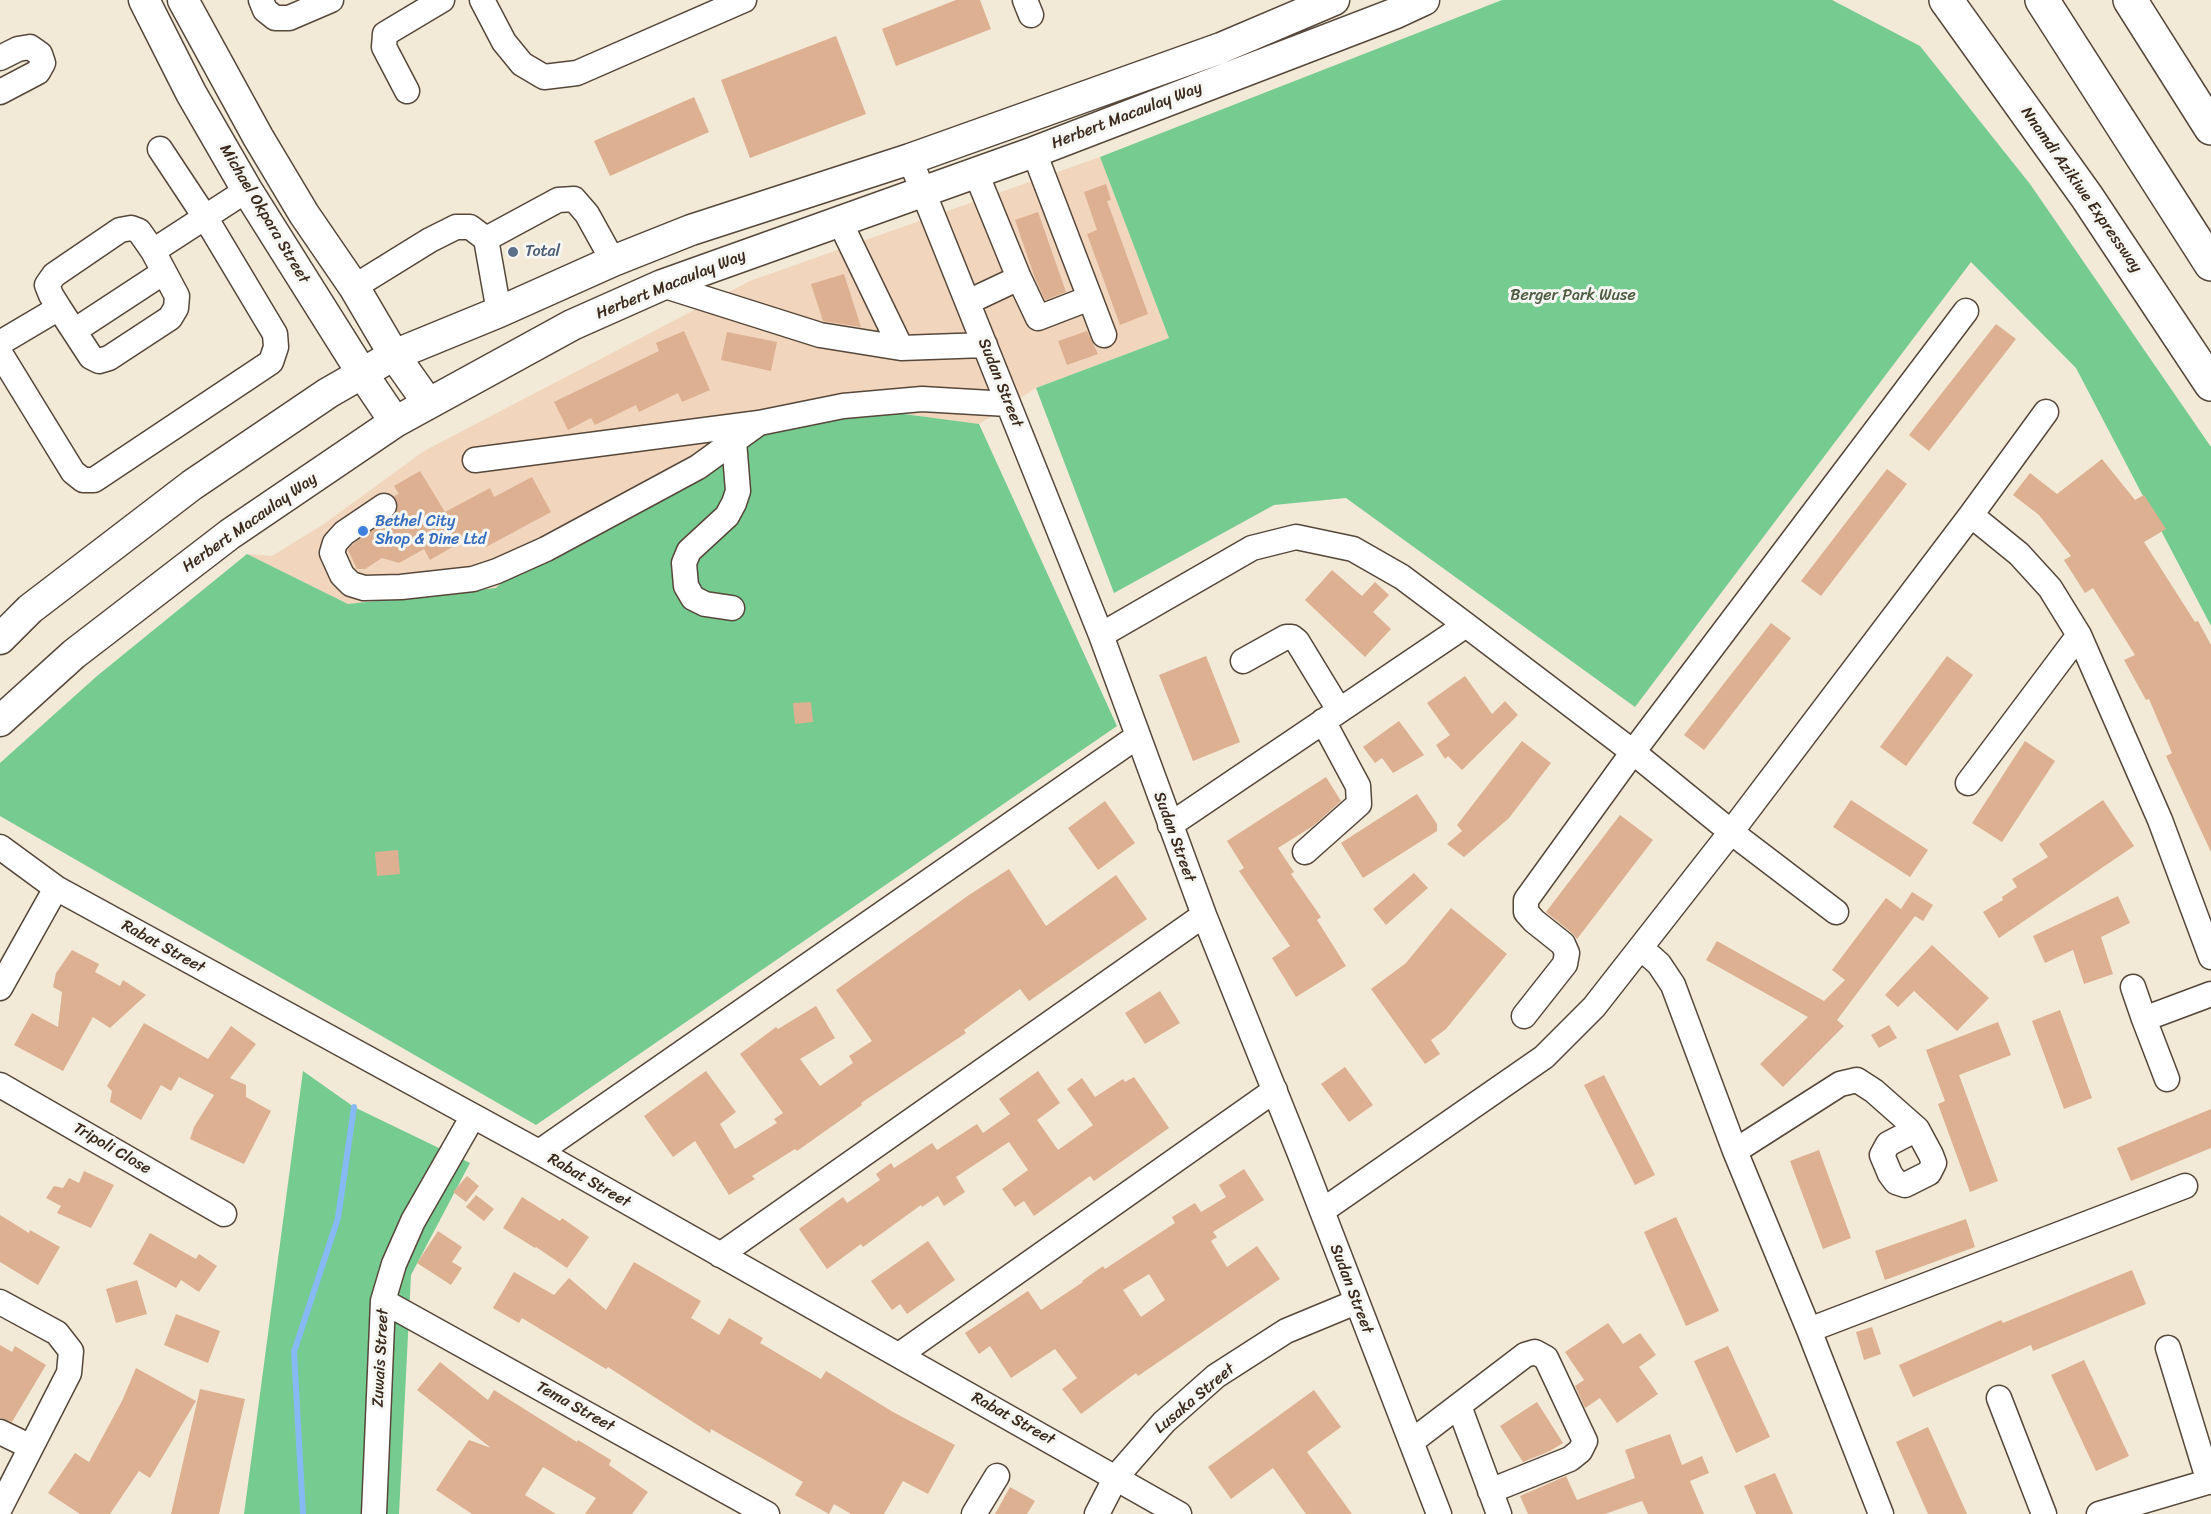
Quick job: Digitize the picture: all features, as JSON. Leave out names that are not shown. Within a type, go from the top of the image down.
[{"type":"highway","points":[[1924,0],[1987,55]]},
{"type":"highway","name":"Nnamdi Azikiwe Expressway","points":[[1946,0],[2087,197],[2211,384]]},
{"type":"highway","points":[[2130,0],[2211,128]]},
{"type":"highway","points":[[2043,1],[2211,264]]},
{"type":"main road","name":"Michael Okpara Street","points":[[144,0],[191,93],[247,190],[395,422]]},
{"type":"main road","points":[[183,0],[258,137],[304,214],[354,287],[394,355],[428,403]]},
{"type":"main road","name":"Herbert Macaulay Way","points":[[0,639],[30,609],[192,485],[328,393],[394,355],[691,230],[910,159],[1221,48],[1334,0]]},
{"type":"main road","name":"Herbert Macaulay Way","points":[[0,721],[74,654],[230,534],[395,422],[572,325],[662,285],[1034,152],[1396,13],[1424,0]]},
{"type":"street","points":[[261,0],[266,10],[275,18],[289,18],[332,0]]},
{"type":"street","points":[[407,91],[384,47],[385,34],[442,0]]},
{"type":"street","points":[[482,0],[504,42],[522,64],[544,77],[577,73],[744,0]]},
{"type":"street","points":[[0,58],[18,49],[30,47],[40,54],[43,63],[38,72],[0,92]]},
{"type":"street","points":[[0,353],[73,472],[83,480],[94,480],[270,362],[276,347],[276,334],[205,217],[160,149]]},
{"type":"street","points":[[1034,152],[1104,335]]},
{"type":"street","name":"Sudan Street","points":[[910,159],[1101,635],[1204,915],[1275,1090],[1439,1514]]},
{"type":"street","points":[[976,173],[1038,318],[1090,298]]},
{"type":"street","points":[[74,330],[158,262],[205,217],[247,190]]},
{"type":"street","points":[[486,239],[558,200],[574,199],[587,214],[613,261]]},
{"type":"street","points":[[840,222],[901,348]]},
{"type":"street","points":[[354,287],[430,240],[456,227],[470,227],[486,239],[499,312]]},
{"type":"street","points":[[131,228],[139,231],[158,262],[177,296],[176,308],[170,318],[118,352],[99,361],[91,357],[51,295],[47,285],[54,275],[120,230],[131,228]]},
{"type":"street","points":[[968,302],[1019,278]]},
{"type":"street","points":[[662,285],[820,335],[901,348],[985,345]]},
{"type":"street","points":[[0,344],[59,308]]},
{"type":"street","points":[[1524,1016],[1565,964],[1567,953],[1563,944],[1526,912],[1526,900],[1633,752],[1966,311]]},
{"type":"street","points":[[475,460],[759,423],[843,406],[922,399],[1008,404]]},
{"type":"street","points":[[1322,1211],[1544,1057],[1594,1007],[1731,832],[2046,412]]},
{"type":"street","points":[[384,506],[344,533],[335,543],[332,553],[342,575],[351,584],[364,588],[401,587],[473,579],[546,549],[698,467],[759,423]]},
{"type":"street","points":[[732,608],[705,604],[693,598],[686,585],[684,563],[688,551],[727,516],[734,503],[738,491],[734,441]]},
{"type":"street","points":[[1971,514],[2019,554],[2050,588],[2079,635],[2160,820],[2211,957]]},
{"type":"street","points":[[1101,635],[1252,548],[1296,537],[1353,549],[1402,577],[1466,625],[1633,752],[1731,832],[1836,912]]},
{"type":"street","points":[[1170,825],[1466,625]]},
{"type":"street","points":[[1968,783],[2079,635]]},
{"type":"street","points":[[1244,661],[1286,637],[1297,641],[1331,715],[1358,786],[1359,804],[1305,852]]},
{"type":"street","points":[[539,1152],[1138,736]]},
{"type":"street","name":"Rabat Street","points":[[0,847],[56,888],[539,1152],[1179,1514]]},
{"type":"street","points":[[0,988],[56,888]]},
{"type":"street","points":[[720,1255],[1204,915]]},
{"type":"street","points":[[1641,948],[1659,964],[1673,985],[1735,1150],[1881,1514]]},
{"type":"street","points":[[2133,987],[2167,1079]]},
{"type":"street","points":[[2144,1019],[2211,994]]},
{"type":"street","points":[[1735,1150],[1840,1084],[1857,1080],[1874,1091],[1917,1129]]},
{"type":"street","name":"Tripoli Close","points":[[0,1085],[224,1214]]},
{"type":"street","points":[[899,1355],[1275,1090]]},
{"type":"street","name":"Zuwais Street","points":[[375,1513],[383,1301],[394,1264],[413,1221],[473,1116]]},
{"type":"street","points":[[1809,1330],[2185,1186]]},
{"type":"street","name":"Tema Street","points":[[383,1301],[766,1514]]},
{"type":"street","points":[[0,1302],[57,1333],[71,1351],[69,1373],[0,1509],[6,1514]]},
{"type":"street","name":"Lusaka Street","points":[[1096,1514],[1116,1478],[1164,1422],[1216,1376],[1286,1331],[1356,1302]]},
{"type":"street","points":[[2099,1514],[2210,1482],[2168,1348]]},
{"type":"street","points":[[1411,1442],[1525,1355],[1535,1352],[1546,1358],[1585,1441],[1580,1451],[1570,1459],[1491,1491]]},
{"type":"street","points":[[1999,1398],[2044,1514]]},
{"type":"street","points":[[1459,1406],[1499,1514]]},
{"type":"street","points":[[0,1432],[31,1447]]},
{"type":"street","points":[[974,1514],[997,1476]]},
{"type":"shaded area","points":[[1100,157],[1169,338],[1036,388],[979,424],[889,412],[513,571],[496,588],[348,604],[247,554],[272,556],[324,524],[424,451],[750,281]]},
{"type":"green space","name":"Berger Park Wuse","points":[[1502,0],[1832,0],[1920,46],[2030,184],[2211,447],[2211,626],[2076,368],[1971,262],[1635,707],[1346,498],[1274,505],[1114,593],[1036,388],[1169,338],[1100,157]]},
{"type":"green space","points":[[889,412],[979,424],[1117,726],[536,1125],[0,816],[0,763],[97,676],[247,554],[348,604],[496,588],[513,571],[751,432]]},
{"type":"green space","points":[[303,1071],[354,1107],[470,1163],[411,1275],[399,1514],[244,1514]]},
{"type":"building","points":[[956,0],[980,0],[991,29],[896,66],[882,29]]},
{"type":"building","points":[[836,36],[866,114],[750,158],[721,80]]},
{"type":"building","points":[[694,97],[709,132],[610,176],[594,141]]},
{"type":"building","points":[[1106,184],[1111,200],[1107,201],[1148,314],[1120,325],[1087,234],[1097,230],[1084,192]]},
{"type":"building","points":[[1038,212],[1066,292],[1045,300],[1015,220]]},
{"type":"building","points":[[844,274],[861,327],[823,321],[811,284]]},
{"type":"building","points":[[1996,324],[2016,339],[1929,451],[1909,435]]},
{"type":"building","points":[[684,331],[710,390],[682,402],[678,393],[639,412],[636,405],[595,425],[591,418],[568,430],[554,402],[659,351],[656,343]]},
{"type":"building","points":[[1087,331],[1098,354],[1067,365],[1058,341]]},
{"type":"building","points":[[727,332],[777,342],[771,371],[721,360]]},
{"type":"building","points":[[2102,459],[2135,500],[2144,495],[2166,529],[2144,542],[2195,622],[2198,621],[2211,645],[2211,852],[2166,756],[2172,753],[2149,699],[2146,700],[2124,660],[2135,655],[2093,588],[2085,593],[2064,560],[2071,556],[2039,515],[2013,495],[2030,473],[2057,494]]},
{"type":"building","points":[[1887,469],[1907,484],[1821,596],[1801,581]]},
{"type":"building","points":[[420,471],[445,512],[490,488],[494,497],[532,477],[551,512],[486,547],[478,532],[430,560],[424,549],[399,563],[382,558],[365,569],[357,569],[348,550],[396,513],[398,506],[394,496],[399,494],[394,486]]},
{"type":"building","points":[[1332,570],[1362,596],[1375,582],[1389,595],[1373,612],[1391,629],[1365,657],[1305,600]]},
{"type":"building","points":[[1771,623],[1791,638],[1704,750],[1684,735]]},
{"type":"building","points":[[1206,656],[1240,742],[1193,761],[1159,675]]},
{"type":"building","points":[[1947,656],[1973,675],[1906,766],[1880,747]]},
{"type":"building","points":[[1465,676],[1492,714],[1505,701],[1518,715],[1462,770],[1448,756],[1445,759],[1436,745],[1450,735],[1427,703]]},
{"type":"building","points":[[811,702],[813,722],[795,724],[793,703]]},
{"type":"building","points":[[1399,721],[1424,755],[1393,773],[1382,758],[1375,763],[1363,747]]},
{"type":"building","points":[[1522,741],[1551,763],[1509,818],[1464,857],[1447,844],[1462,831],[1457,825]]},
{"type":"building","points":[[2025,741],[2055,761],[2002,842],[1972,823]]},
{"type":"building","points":[[1326,777],[1341,801],[1313,826],[1278,848],[1294,872],[1291,874],[1321,917],[1317,920],[1346,966],[1296,997],[1272,958],[1290,946],[1239,871],[1244,868],[1227,841]]},
{"type":"building","points":[[1417,794],[1437,824],[1437,831],[1363,878],[1341,843]]},
{"type":"building","points":[[1851,800],[1928,850],[1910,877],[1833,827]]},
{"type":"building","points":[[2103,800],[2134,846],[1999,938],[1983,912],[2003,900],[2002,897],[2017,887],[2012,879],[2048,857],[2039,844]]},
{"type":"building","points":[[1105,801],[1135,843],[1098,870],[1068,828]]},
{"type":"building","points":[[1620,815],[1653,840],[1577,939],[1546,912]]},
{"type":"building","points":[[398,850],[400,874],[377,876],[375,852]]},
{"type":"building","points":[[1009,869],[1046,926],[1116,875],[1147,919],[1029,1001],[1020,989],[964,1030],[966,1033],[861,1103],[862,1105],[797,1151],[795,1149],[752,1176],[755,1179],[729,1195],[695,1141],[673,1157],[644,1116],[706,1071],[736,1112],[720,1124],[735,1149],[777,1123],[774,1119],[783,1113],[740,1054],[776,1027],[778,1029],[816,1006],[835,1038],[800,1059],[820,1086],[853,1063],[849,1056],[872,1041],[836,990]]},
{"type":"building","points":[[1414,873],[1428,888],[1386,925],[1373,909]]},
{"type":"building","points":[[1912,892],[1933,905],[1923,921],[1915,916],[1837,1020],[1844,1026],[1783,1087],[1760,1064],[1808,1017],[1706,960],[1717,941],[1824,1001],[1845,980],[1832,970],[1886,898],[1901,909]]},
{"type":"building","points":[[2118,896],[2130,923],[2101,937],[2113,974],[2084,984],[2073,950],[2045,963],[2033,936]]},
{"type":"building","points":[[1451,908],[1507,954],[1446,1029],[1431,1040],[1440,1054],[1425,1064],[1371,989],[1406,963]]},
{"type":"building","points":[[1932,945],[1989,998],[1957,1031],[1914,991],[1898,1007],[1885,995]]},
{"type":"building","points":[[72,950],[99,964],[95,972],[120,986],[123,980],[146,995],[110,1028],[93,1017],[63,1071],[14,1045],[32,1013],[58,1027],[62,992],[53,987],[56,973]]},
{"type":"building","points":[[1160,991],[1180,1023],[1145,1044],[1125,1013]]},
{"type":"building","points":[[2060,1010],[2092,1098],[2064,1109],[2032,1021]]},
{"type":"building","points":[[1998,1022],[2011,1055],[1959,1075],[1998,1181],[1970,1192],[1938,1104],[1945,1101],[1926,1050]]},
{"type":"building","points":[[144,1023],[208,1059],[231,1026],[256,1044],[230,1078],[246,1085],[246,1097],[271,1111],[244,1164],[190,1139],[194,1127],[214,1095],[179,1077],[171,1091],[161,1085],[141,1120],[110,1102],[112,1091],[107,1086]]},
{"type":"building","points":[[1889,1025],[1897,1038],[1879,1048],[1871,1035]]},
{"type":"building","points":[[1345,1067],[1373,1105],[1349,1122],[1321,1084]]},
{"type":"building","points":[[1038,1071],[1060,1103],[1037,1120],[1058,1150],[1093,1125],[1067,1089],[1082,1078],[1095,1097],[1123,1079],[1125,1082],[1134,1077],[1169,1128],[1094,1181],[1090,1176],[1034,1216],[1024,1201],[1015,1207],[1002,1189],[1028,1170],[1009,1142],[956,1177],[965,1192],[944,1206],[938,1196],[922,1207],[921,1205],[863,1247],[861,1244],[827,1269],[799,1229],[843,1197],[847,1203],[880,1180],[876,1174],[891,1163],[894,1168],[932,1143],[937,1150],[977,1124],[983,1133],[1010,1114],[999,1099]]},
{"type":"building","points":[[1604,1075],[1655,1175],[1635,1185],[1584,1085]]},
{"type":"building","points":[[2211,1109],[2211,1148],[2131,1181],[2117,1148]]},
{"type":"building","points":[[1819,1150],[1851,1238],[1823,1249],[1790,1161]]},
{"type":"building","points":[[1244,1169],[1264,1200],[1213,1232],[1217,1237],[1211,1241],[1227,1267],[1257,1246],[1280,1279],[1138,1376],[1136,1373],[1081,1414],[1062,1389],[1077,1378],[1055,1349],[1011,1378],[990,1346],[979,1354],[965,1333],[1028,1291],[1041,1310],[1103,1266],[1105,1269],[1175,1223],[1172,1217],[1195,1203],[1201,1212],[1226,1197],[1219,1185]],"holes":[[[1149,1274],[1165,1300],[1141,1317],[1123,1290]]]},
{"type":"building","points":[[84,1171],[114,1185],[91,1228],[57,1213],[61,1206],[46,1198],[54,1186],[63,1188],[69,1178],[79,1183]]},
{"type":"building","points":[[467,1176],[479,1186],[466,1202],[453,1192]]},
{"type":"building","points":[[476,1195],[494,1209],[484,1221],[466,1207]]},
{"type":"building","points":[[522,1197],[560,1221],[562,1218],[589,1237],[567,1268],[503,1228]]},
{"type":"building","points":[[0,1215],[29,1233],[30,1230],[60,1247],[38,1285],[0,1262]]},
{"type":"building","points":[[1676,1217],[1719,1311],[1686,1326],[1644,1232]]},
{"type":"building","points":[[1966,1219],[1975,1247],[1885,1280],[1875,1251]]},
{"type":"building","points":[[438,1231],[462,1247],[452,1262],[462,1268],[451,1285],[417,1263]]},
{"type":"building","points":[[150,1233],[196,1259],[199,1254],[217,1266],[199,1292],[181,1280],[176,1288],[133,1264]]},
{"type":"building","points":[[928,1241],[955,1280],[907,1314],[900,1304],[892,1310],[871,1281]]},
{"type":"building","points":[[634,1262],[701,1301],[691,1318],[719,1335],[729,1318],[763,1338],[760,1343],[821,1379],[826,1371],[893,1412],[955,1445],[928,1494],[903,1481],[884,1514],[851,1514],[834,1504],[829,1514],[795,1495],[803,1482],[711,1429],[710,1433],[608,1367],[606,1369],[522,1318],[519,1323],[493,1308],[514,1272],[554,1295],[569,1278],[606,1310]]},
{"type":"building","points":[[2132,1270],[2146,1304],[2033,1351],[2031,1345],[1913,1397],[1899,1365],[2001,1320],[2003,1323]]},
{"type":"building","points":[[137,1280],[147,1314],[116,1323],[106,1289]]},
{"type":"building","points":[[176,1314],[220,1331],[208,1363],[164,1345]]},
{"type":"building","points":[[1608,1323],[1623,1344],[1640,1333],[1656,1355],[1639,1367],[1658,1394],[1617,1423],[1600,1398],[1585,1408],[1575,1386],[1584,1380],[1565,1352]]},
{"type":"building","points":[[1872,1327],[1881,1354],[1864,1360],[1856,1332]]},
{"type":"building","points":[[0,1345],[12,1352],[15,1346],[46,1365],[12,1422],[0,1418]]},
{"type":"building","points":[[1728,1346],[1770,1437],[1736,1453],[1694,1361]]},
{"type":"building","points":[[2084,1360],[2129,1456],[2096,1471],[2051,1375]]},
{"type":"building","points":[[440,1362],[488,1400],[494,1390],[577,1442],[578,1440],[611,1460],[609,1465],[648,1492],[632,1514],[585,1514],[596,1498],[543,1467],[525,1495],[556,1514],[472,1514],[436,1490],[469,1440],[491,1448],[417,1390]]},
{"type":"building","points":[[136,1368],[196,1401],[150,1478],[139,1471],[110,1514],[80,1514],[48,1493],[75,1453],[89,1462],[122,1401]]},
{"type":"building","points":[[200,1389],[245,1399],[219,1514],[171,1514]]},
{"type":"building","points":[[1314,1390],[1341,1427],[1307,1452],[1352,1514],[1306,1514],[1273,1468],[1231,1499],[1208,1467]]},
{"type":"building","points":[[1537,1402],[1563,1443],[1523,1462],[1500,1426]]},
{"type":"building","points":[[1928,1427],[1967,1514],[1928,1514],[1896,1442]]},
{"type":"building","points":[[1670,1434],[1682,1465],[1702,1456],[1709,1473],[1690,1481],[1704,1514],[1648,1514],[1642,1501],[1605,1514],[1528,1514],[1520,1496],[1566,1476],[1577,1500],[1635,1478],[1625,1450]]},
{"type":"building","points":[[1775,1473],[1793,1514],[1756,1514],[1744,1486]]},
{"type":"building","points":[[1010,1487],[1035,1501],[1027,1514],[995,1514]]},
{"type":"waterway","points":[[303,1514],[294,1352],[338,1218],[354,1107]]},
{"type":"place","name":"Total","points":[[513,252]]},
{"type":"place","name":"Bethel City Shop & Dine Ltd","points":[[363,531]]}]
